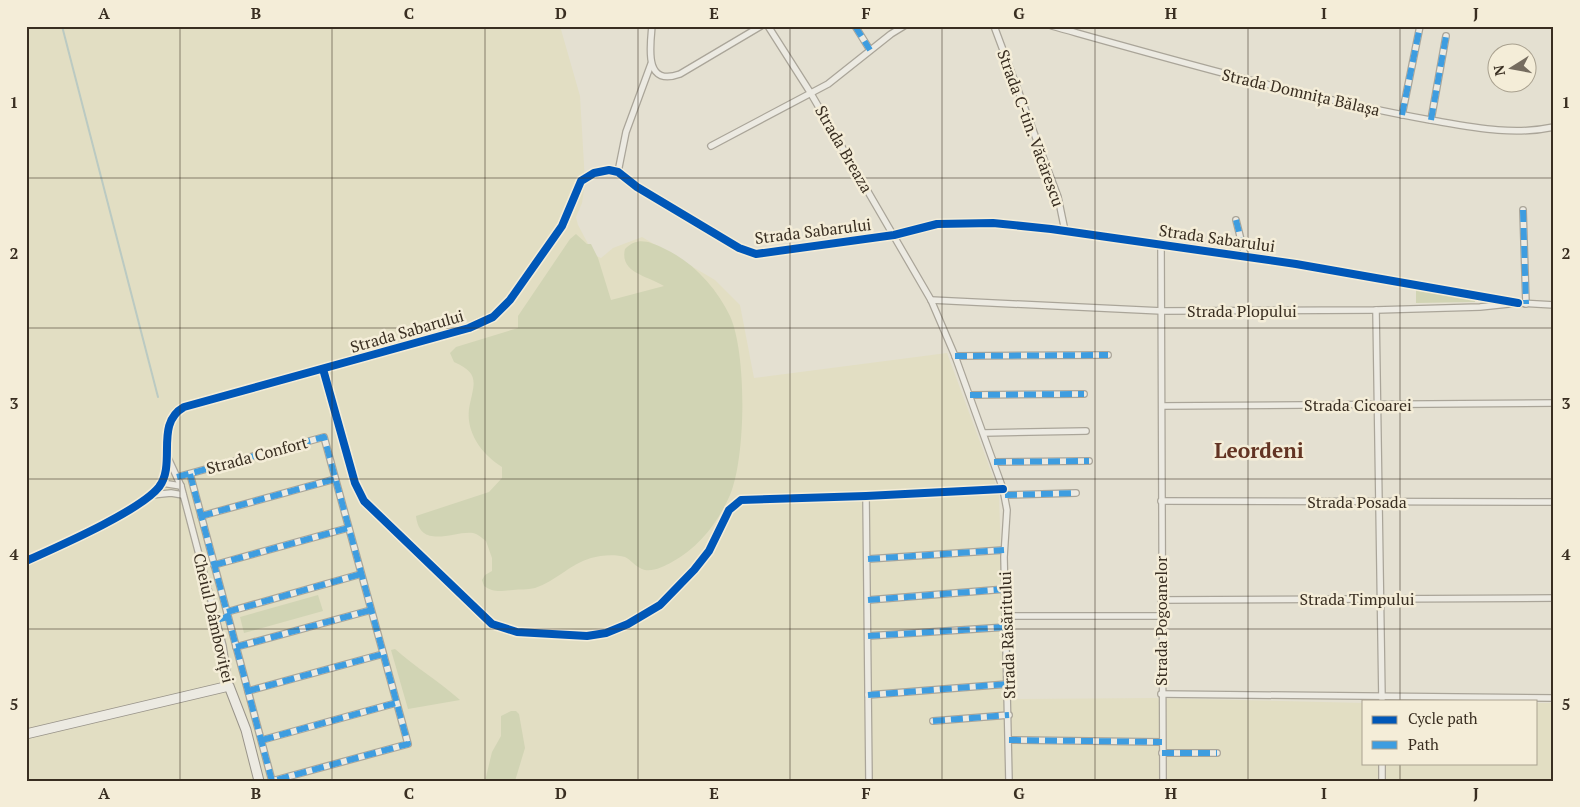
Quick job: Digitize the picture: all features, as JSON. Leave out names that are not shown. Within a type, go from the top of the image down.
[{"type":"street","points":[[618,172],[626,132],[651,64],[649,54],[652,26]]},
{"type":"street","points":[[651,64],[664,76],[675,76],[761,26]]},
{"type":"street","name":"Strada Breaza","points":[[768,26],[810,92],[931,300]]},
{"type":"street","points":[[855,26],[870,50]]},
{"type":"street","points":[[711,146],[831,82],[870,50],[904,26]]},
{"type":"street","name":"Strada C-tin. Văcărescu","points":[[994,26],[1058,197],[1065,230]]},
{"type":"street","name":"Strada Domnița Bălașa","points":[[1052,26],[1256,83],[1402,116],[1514,131],[1554,127]]},
{"type":"street","points":[[1402,116],[1420,26]]},
{"type":"street","points":[[1431,120],[1446,36]]},
{"type":"street","name":"Strada Sabarului","points":[[162,483],[165,474],[170,422],[176,412],[184,407],[469,328],[493,317],[510,300],[562,226],[581,181],[599,172],[618,172],[637,187],[718,236],[739,248],[756,254],[894,235],[928,225],[956,222],[1012,224],[1245,256],[1518,303]]},
{"type":"street","points":[[1523,210],[1526,304]]},
{"type":"street","points":[[1236,220],[1245,256]]},
{"type":"street","name":"Strada Pogoanelor","points":[[1161,244],[1161,694],[1382,699],[1554,698]]},
{"type":"street","points":[[1480,307],[1481,296]]},
{"type":"street","name":"Strada Plopului","points":[[931,300],[1162,311],[1376,310],[1480,307],[1518,303],[1554,306]]},
{"type":"street","name":"Strada Răsăritului","points":[[931,300],[970,395],[1004,492],[1007,516],[1004,550],[1007,616],[1009,781]]},
{"type":"street","points":[[1376,310],[1381,502],[1382,699]]},
{"type":"street","points":[[955,356],[1108,355]]},
{"type":"street","points":[[323,369],[355,483],[364,501],[483,617],[509,630],[587,636],[606,632],[637,620],[660,605],[686,580],[709,551],[729,510],[741,500],[1004,492],[1076,493]]},
{"type":"street","points":[[970,395],[1084,394]]},
{"type":"street","name":"Strada Cicoarei","points":[[1162,406],[1554,403]]},
{"type":"street","points":[[984,433],[1086,431]]},
{"type":"street","name":"Strada Confort","points":[[324,437],[335,479],[408,744],[272,781],[190,474],[324,437]]},
{"type":"street","name":"Cheiul Dâmboviței","points":[[167,456],[184,495],[225,653],[229,686],[244,724],[259,781]]},
{"type":"street","points":[[994,462],[1089,461]]},
{"type":"street","points":[[177,477],[190,474]]},
{"type":"street","points":[[201,516],[335,479]]},
{"type":"street","points":[[26,561],[105,522],[149,496],[162,483],[181,486]]},
{"type":"street","points":[[149,496],[166,493],[184,495]]},
{"type":"street","points":[[866,496],[868,559],[868,781]]},
{"type":"street","name":"Strada Posada","points":[[1161,501],[1554,502]]},
{"type":"street","points":[[214,565],[348,528]]},
{"type":"street","points":[[868,559],[1004,550]]},
{"type":"street","points":[[216,620],[228,614],[361,574]]},
{"type":"street","points":[[868,600],[1006,589]]},
{"type":"street","name":"Strada Timpului","points":[[1161,600],[1554,598]]},
{"type":"street","points":[[236,647],[371,610]]},
{"type":"street","points":[[1007,616],[1161,616]]},
{"type":"street","points":[[868,636],[1007,627]]},
{"type":"street","points":[[248,691],[383,654]]},
{"type":"street","points":[[868,695],[1008,684]]},
{"type":"street","points":[[26,734],[229,686]]},
{"type":"street","points":[[1161,694],[1162,781]]},
{"type":"street","points":[[262,740],[396,703]]},
{"type":"street","points":[[933,721],[1009,715]]},
{"type":"street","points":[[1009,740],[1162,742]]},
{"type":"street","points":[[1162,753],[1217,754]]},
{"type":"street","points":[[1382,764],[1382,781]]},
{"type":"shaded area","points":[[26,26],[560,26],[580,96],[585,182],[582,203],[576,217],[578,225],[594,255],[601,258],[613,248],[642,237],[715,280],[740,305],[754,378],[947,353],[999,493],[1005,699],[1153,698],[1362,703],[1362,764],[1538,764],[1538,703],[1554,703],[1554,781],[26,781]]},
{"type":"green space","points":[[576,234],[587,244],[591,244],[598,258],[611,300],[664,286],[637,273],[626,264],[624,257],[625,249],[629,245],[643,241],[674,253],[684,260],[702,276],[718,295],[730,316],[736,333],[742,379],[742,432],[735,478],[730,495],[720,515],[706,534],[690,550],[664,566],[644,570],[625,557],[599,556],[576,564],[550,581],[535,588],[494,591],[484,586],[482,580],[485,575],[492,571],[492,558],[486,541],[473,533],[431,536],[424,533],[419,527],[416,516],[489,492],[502,478],[502,467],[482,450],[470,427],[469,409],[473,387],[472,376],[463,366],[454,362],[450,353],[456,347],[518,328],[518,316],[570,239]]},
{"type":"green space","points":[[1416,289],[1475,300],[1475,302],[1416,303]]},
{"type":"green space","points":[[318,595],[323,611],[244,633],[240,617]]},
{"type":"green space","points":[[395,649],[460,700],[408,709],[391,650]]},
{"type":"green space","points":[[511,711],[516,711],[519,714],[525,748],[515,781],[485,781],[492,752],[501,736],[501,716]]},
{"type":"waterway","points":[[62,26],[158,397]]},
{"type":"marked path","points":[[855,26],[870,50]]},
{"type":"marked path","points":[[1402,115],[1420,26]]},
{"type":"marked path","points":[[1431,120],[1446,36]]},
{"type":"marked path","points":[[1523,210],[1526,304]]},
{"type":"marked path","points":[[1236,220],[1245,256]]},
{"type":"marked path","points":[[955,356],[1108,355]]},
{"type":"marked path","points":[[970,395],[1084,394]]},
{"type":"marked path","points":[[177,477],[324,437],[408,744],[272,781]]},
{"type":"marked path","points":[[994,462],[1089,461]]},
{"type":"marked path","points":[[190,474],[272,781]]},
{"type":"marked path","points":[[201,516],[335,479]]},
{"type":"marked path","points":[[1005,495],[1076,493]]},
{"type":"marked path","points":[[214,565],[348,528]]},
{"type":"marked path","points":[[868,559],[1004,550]]},
{"type":"marked path","points":[[227,612],[361,574]]},
{"type":"marked path","points":[[868,600],[1006,589]]},
{"type":"marked path","points":[[236,647],[371,610]]},
{"type":"marked path","points":[[216,620],[228,617]]},
{"type":"marked path","points":[[868,636],[1007,627]]},
{"type":"marked path","points":[[248,691],[383,654]]},
{"type":"marked path","points":[[868,695],[1008,684]]},
{"type":"marked path","points":[[262,740],[396,703]]},
{"type":"marked path","points":[[933,721],[1009,715]]},
{"type":"marked path","points":[[1009,740],[1162,742]]},
{"type":"marked path","points":[[1162,753],[1217,753]]},
{"type":"cycle path","points":[[26,561],[77,538],[135,507],[159,487],[166,467],[170,423],[175,414],[184,407],[469,328],[493,317],[510,300],[562,226],[581,181],[594,173],[609,170],[618,172],[637,187],[739,248],[756,254],[894,235],[937,224],[993,223],[1051,229],[1296,264],[1518,303]]},
{"type":"cycle path","points":[[323,369],[355,483],[364,501],[492,624],[517,632],[587,636],[606,633],[628,624],[660,605],[694,570],[709,551],[729,510],[741,500],[1003,489]]},
{"type":"district","name":"Leordeni","points":[[1259,450]]}]
